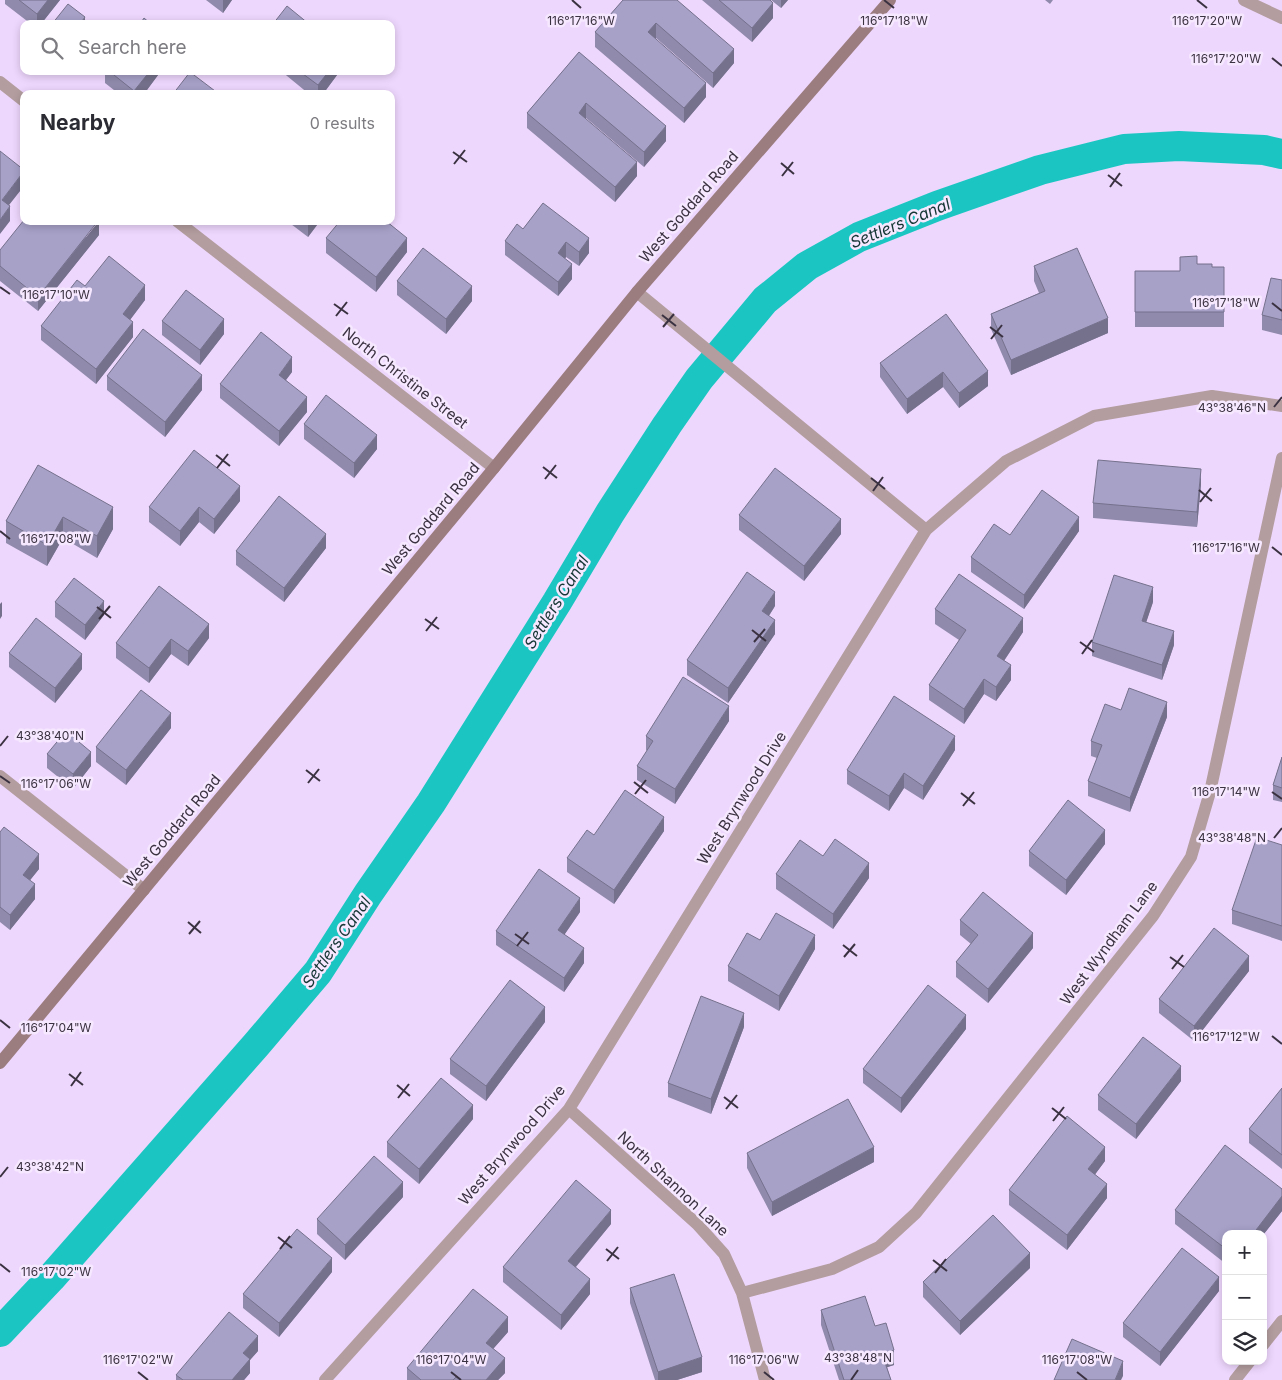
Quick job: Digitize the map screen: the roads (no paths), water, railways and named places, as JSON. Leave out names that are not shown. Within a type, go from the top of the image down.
[{"type":"street","name":"West Goddard Road","points":[[0,1063],[494,468],[637,292],[890,0]]},
{"type":"street","points":[[1244,0],[1282,18]]},
{"type":"street","points":[[0,82],[20,98]]},
{"type":"street","name":"North Christine Street","points":[[183,225],[494,468]]},
{"type":"street","points":[[637,292],[926,530]]},
{"type":"street","name":"West Brynwood Drive","points":[[325,1380],[569,1109],[926,530],[1006,461],[1094,416],[1212,396],[1282,406]]},
{"type":"street","name":"West Wyndham Lane","points":[[742,1293],[832,1269],[879,1247],[916,1213],[1153,916],[1191,857],[1210,792],[1282,458]]},
{"type":"street","points":[[0,776],[144,890]]},
{"type":"street","name":"North Shannon Lane","points":[[569,1109],[697,1224],[724,1254],[742,1293],[765,1380]]},
{"type":"street","points":[[1267,1340],[1282,1321]]},
{"type":"street","points":[[1235,1380],[1247,1365]]},
{"type":"waterway","name":"Settlers Canal","points":[[0,1332],[51,1278],[318,972],[368,894],[431,803],[557,602],[610,513],[667,425],[699,379],[765,300],[807,266],[859,237],[937,206],[1040,170],[1124,149],[1179,146],[1264,150],[1282,154]]}]
